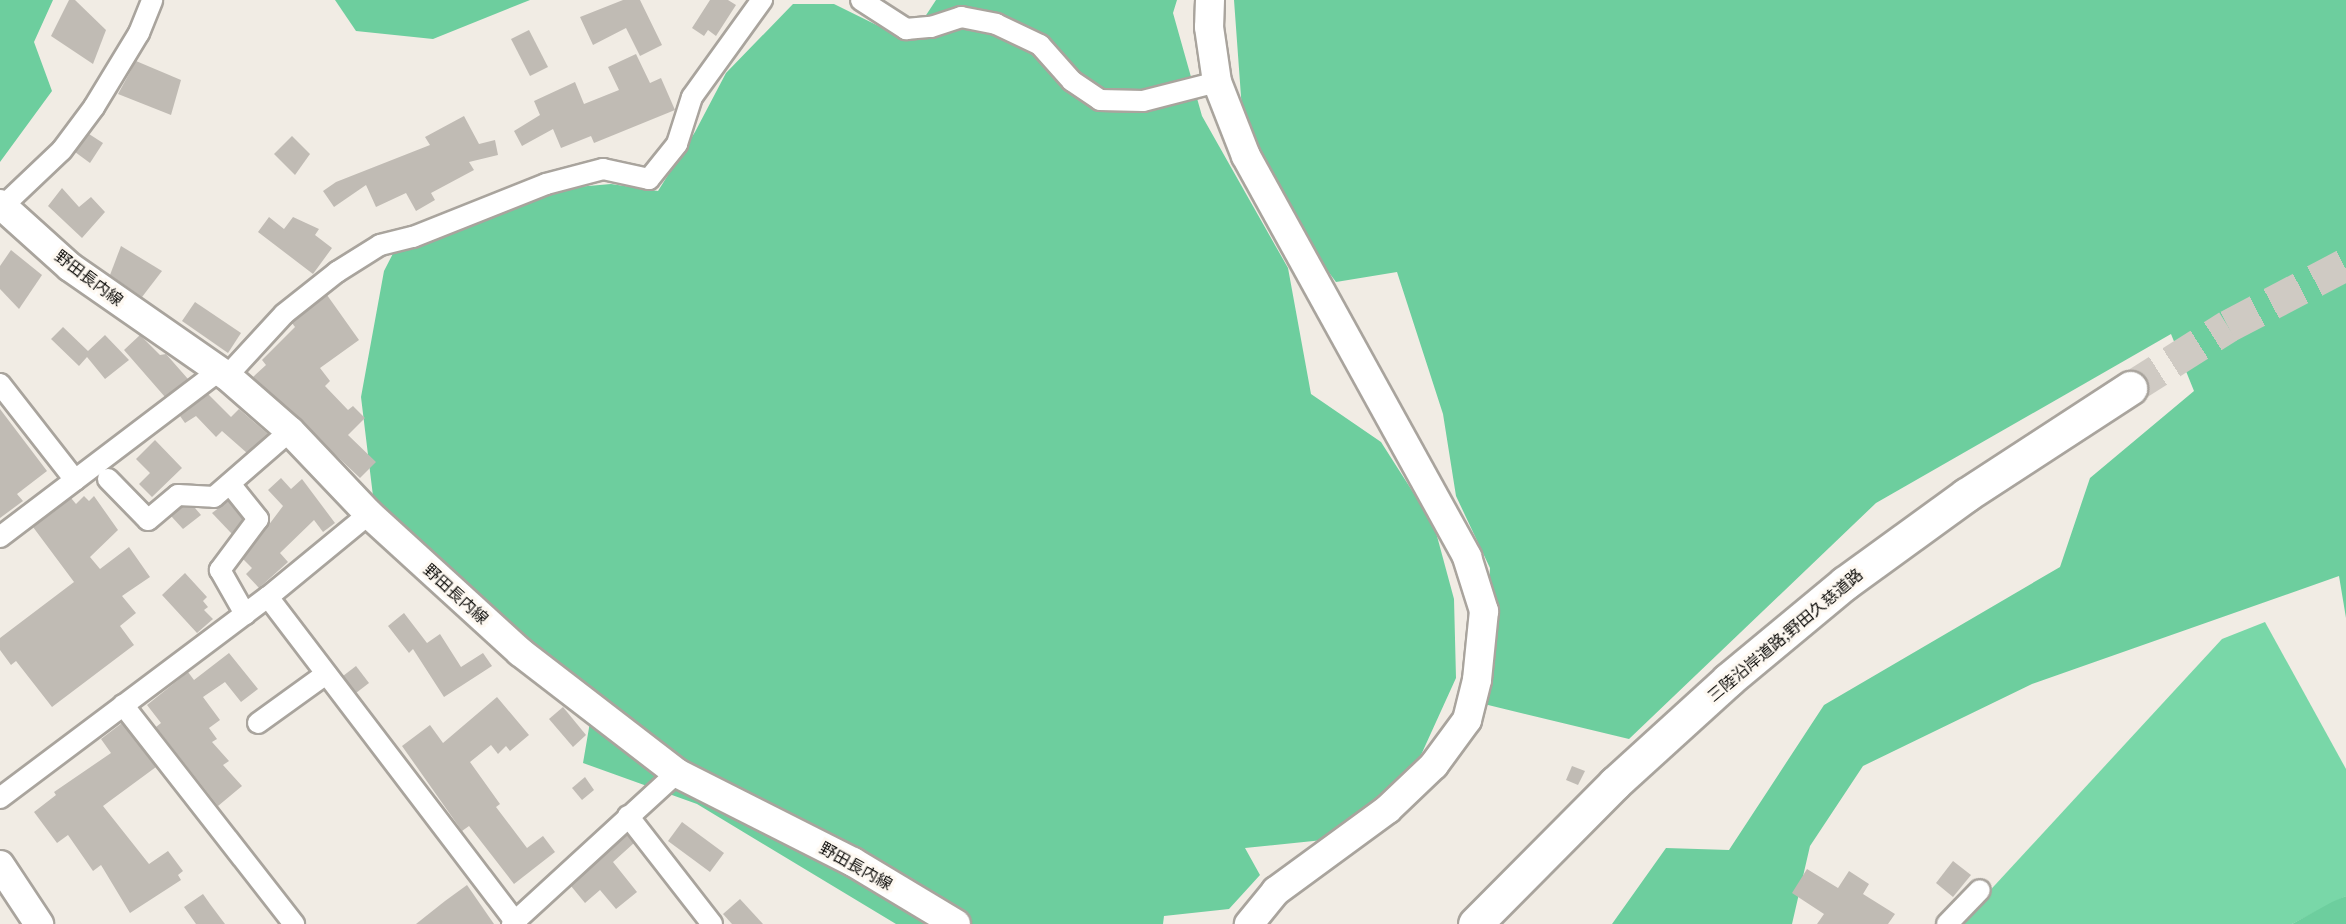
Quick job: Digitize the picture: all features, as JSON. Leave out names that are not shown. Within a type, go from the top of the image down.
[{"type":"highway","name":"三陸沿岸道路;野田久慈道路","points":[[1475,924],[1615,783],[1728,680],[1845,583],[1966,495],[2135,395],[1874,586],[1769,671],[1632,795],[1502,924]]},
{"type":"main road","points":[[1210,0],[1209,27],[1217,82],[1246,156],[1467,557],[1484,611],[1477,680],[1467,720],[1434,765],[1388,809],[1276,891],[1249,924]]},
{"type":"main road","name":"野田長内線","points":[[1,205],[70,267],[223,373],[290,431],[369,514],[520,652],[677,773],[853,862],[956,924]]},
{"type":"main road","points":[[0,866],[39,924]]},
{"type":"street","points":[[1,205],[62,150],[94,107],[139,33],[152,0]]},
{"type":"street","points":[[0,537],[223,373],[284,314],[337,272],[380,245],[413,237],[546,184],[603,169],[649,179],[677,144],[692,97],[762,0]]},
{"type":"street","points":[[861,0],[906,29],[931,27],[961,17],[996,24],[1040,45],[1072,81],[1100,100],[1143,101],[1217,82]]},
{"type":"street","points":[[0,384],[75,480]]},
{"type":"street","points":[[108,479],[148,520],[178,495],[214,497],[290,431]]},
{"type":"street","points":[[230,484],[258,519],[220,570],[245,614]]},
{"type":"street","points":[[0,798],[268,597],[369,514]]},
{"type":"street","points":[[268,597],[514,923],[677,773]]},
{"type":"street","points":[[258,723],[326,674]]},
{"type":"street","points":[[123,705],[294,924]]},
{"type":"street","points":[[628,816],[712,924]]},
{"type":"street","points":[[1947,924],[1980,890]]},
{"type":"green space","points":[[0,0],[53,0],[34,42],[52,91],[0,162]]},
{"type":"green space","points":[[335,0],[530,0],[433,39],[356,31]]},
{"type":"green space","points":[[936,0],[1177,0],[1173,13],[1202,116],[1288,268],[1311,394],[1381,442],[1434,525],[1454,599],[1456,678],[1416,766],[1323,840],[1245,848],[1260,875],[1229,909],[1164,916],[1163,924],[896,924],[697,804],[583,763],[590,722],[377,529],[361,397],[384,271],[402,236],[507,193],[611,184],[658,191],[695,132],[726,73],[793,4],[834,4],[909,41]]},
{"type":"green space","points":[[1234,0],[2346,0],[2346,618],[2339,576],[2032,684],[1863,766],[1810,846],[1792,924],[1612,924],[1666,848],[1729,850],[1824,705],[2060,567],[2090,478],[2194,391],[2171,334],[1876,503],[1629,739],[1484,704],[1490,568],[1456,496],[1443,414],[1397,272],[1336,282],[1312,250],[1243,124]]},
{"type":"green space","points":[[2265,622],[2346,769],[2346,896],[2292,924],[1959,924],[2222,639]]},
{"type":"green space","points":[[2346,896],[2346,924],[2292,924],[2332,902]]},
{"type":"building","points":[[69,0],[75,0],[106,30],[93,64],[51,36]]},
{"type":"building","points":[[623,0],[640,0],[662,45],[640,56],[626,28],[593,45],[580,17]]},
{"type":"building","points":[[710,0],[728,0],[736,5],[716,36],[708,30],[704,36],[692,28]]},
{"type":"building","points":[[529,30],[548,67],[530,76],[511,39]]},
{"type":"building","points":[[636,54],[650,83],[661,78],[675,110],[594,143],[591,136],[561,148],[553,129],[522,146],[514,131],[540,115],[534,101],[575,82],[584,104],[619,90],[608,67]]},
{"type":"building","points":[[136,61],[181,80],[171,115],[118,94]]},
{"type":"building","points":[[464,116],[479,144],[495,140],[498,155],[469,162],[474,170],[431,193],[435,200],[416,211],[406,193],[376,207],[366,185],[334,207],[323,191],[336,182],[430,145],[425,137]]},
{"type":"building","points":[[89,134],[103,143],[90,163],[75,152]]},
{"type":"building","points":[[292,136],[310,154],[295,175],[274,154]]},
{"type":"building","points":[[62,188],[79,207],[91,197],[105,212],[82,238],[48,206]]},
{"type":"building","points":[[269,217],[284,229],[293,217],[319,229],[315,235],[332,248],[313,274],[258,232]]},
{"type":"building","points":[[121,246],[162,271],[142,297],[110,275]]},
{"type":"building","points":[[11,250],[42,275],[19,309],[0,289],[0,266]]},
{"type":"building","points":[[327,295],[359,340],[320,368],[330,381],[325,386],[348,410],[353,406],[365,418],[348,435],[376,462],[360,478],[253,377],[266,365],[262,360],[295,327],[292,323]]},
{"type":"building","points":[[195,302],[241,333],[228,353],[182,321]]},
{"type":"building","points":[[63,327],[88,351],[105,335],[129,360],[105,379],[87,357],[79,366],[51,339]]},
{"type":"building","points":[[140,335],[160,355],[166,354],[188,379],[165,397],[124,350]]},
{"type":"building","points":[[208,394],[231,417],[239,409],[268,434],[247,453],[222,431],[216,437],[196,416],[185,423],[180,416]]},
{"type":"building","points":[[0,409],[47,471],[17,494],[23,501],[0,518]]},
{"type":"building","points":[[155,440],[182,468],[152,497],[139,484],[150,473],[136,459]]},
{"type":"building","points":[[281,478],[291,489],[302,479],[335,523],[323,532],[314,520],[280,553],[288,562],[259,588],[246,574],[252,568],[243,559],[283,506],[268,490]]},
{"type":"building","points":[[84,496],[89,501],[94,496],[118,530],[90,557],[100,569],[129,547],[150,577],[122,596],[136,613],[120,626],[134,645],[52,707],[16,661],[11,665],[0,650],[0,638],[74,582],[33,527],[71,498],[76,504]]},
{"type":"building","points":[[228,501],[243,519],[232,534],[212,513]]},
{"type":"building","points":[[182,507],[195,508],[201,515],[183,529],[171,516]]},
{"type":"building","points":[[185,573],[207,597],[203,601],[208,607],[204,610],[213,619],[197,633],[162,595]]},
{"type":"building","points":[[404,613],[427,643],[440,634],[461,667],[483,653],[492,666],[444,697],[413,649],[409,653],[388,626]]},
{"type":"building","points":[[229,653],[258,689],[241,702],[225,682],[203,697],[220,720],[209,728],[217,739],[212,742],[229,761],[223,765],[242,786],[218,806],[156,727],[161,723],[147,705],[188,672],[194,680]]},
{"type":"building","points":[[356,666],[369,683],[356,693],[343,676]]},
{"type":"building","points":[[497,697],[529,735],[510,751],[506,746],[498,754],[491,745],[470,762],[500,804],[496,807],[527,848],[543,836],[555,852],[514,884],[469,826],[462,831],[402,746],[430,725],[443,743]]},
{"type":"building","points":[[563,707],[586,735],[573,747],[549,719]]},
{"type":"building","points":[[122,723],[156,767],[103,806],[149,864],[168,851],[183,871],[178,875],[181,880],[130,913],[101,865],[93,871],[68,835],[57,843],[34,812],[56,795],[54,792],[111,753],[101,739]]},
{"type":"building","points":[[1572,766],[1585,771],[1578,785],[1566,780]]},
{"type":"building","points":[[585,777],[594,790],[582,800],[572,788]]},
{"type":"building","points":[[682,822],[724,853],[710,872],[668,841]]},
{"type":"building","points":[[627,835],[634,843],[613,862],[637,892],[616,909],[600,890],[585,903],[571,886]]},
{"type":"building","points":[[1953,861],[1971,875],[1953,897],[1936,883]]},
{"type":"building","points":[[1807,869],[1838,888],[1849,871],[1869,884],[1863,894],[1895,914],[1888,924],[1817,924],[1824,914],[1792,893]]},
{"type":"building","points":[[467,885],[494,924],[416,924],[445,901]]},
{"type":"building","points":[[203,894],[225,924],[196,924],[184,907]]},
{"type":"building","points":[[740,899],[763,924],[732,924],[723,914]]},
{"type":"tunnel","points":[[2130,388],[2228,326],[2346,264]]}]
